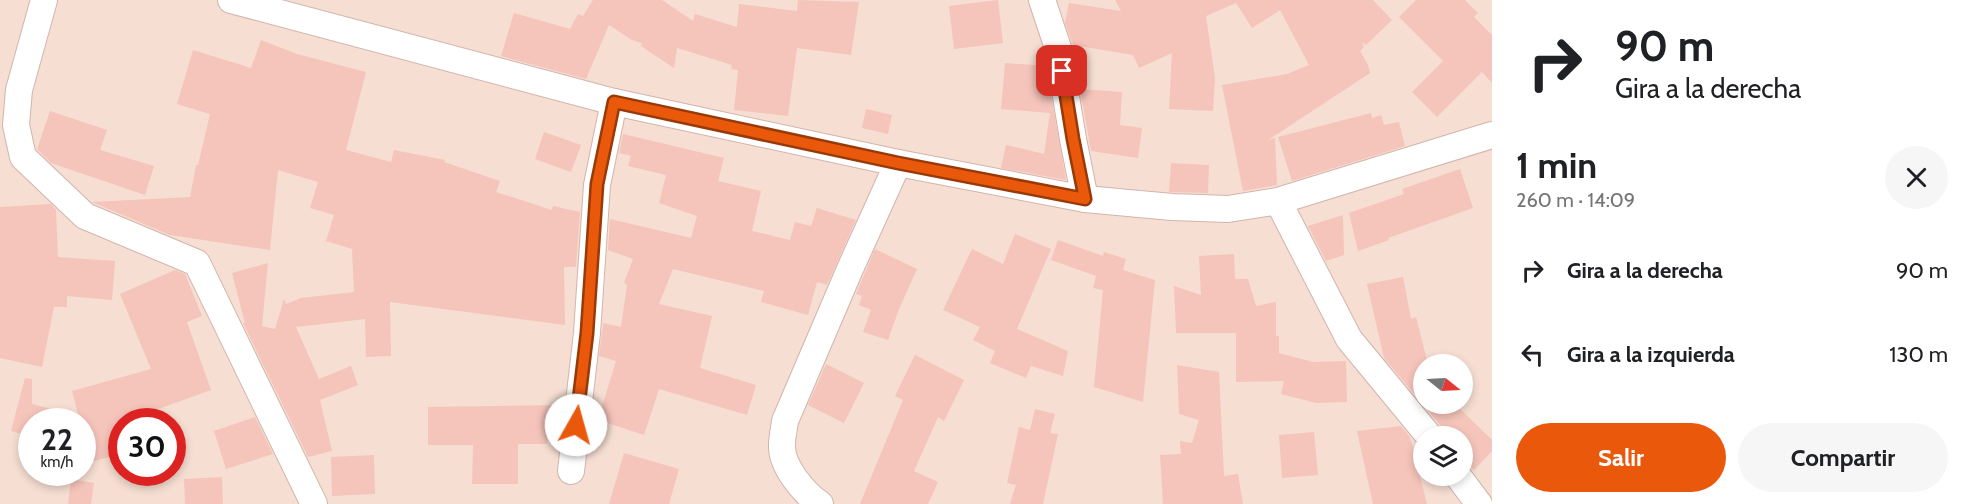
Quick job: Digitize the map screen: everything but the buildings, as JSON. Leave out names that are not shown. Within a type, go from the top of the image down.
[{"type":"street","points":[[44,0],[19,90],[16,125],[23,157],[85,216],[197,262],[314,504]]},
{"type":"street","points":[[231,0],[614,102],[898,163],[1085,199],[1172,207],[1228,209],[1278,201],[1492,135]]},
{"type":"street","points":[[1042,0],[1058,48],[1085,199]]},
{"type":"street","points":[[571,471],[587,333],[597,184],[614,102]]},
{"type":"street","points":[[820,504],[791,474],[782,448],[785,421],[850,268],[898,163]]},
{"type":"street","points":[[1278,201],[1350,339],[1421,426]]},
{"type":"street","points":[[1466,486],[1479,504]]},
{"type":"shaded area","points":[[0,0],[1492,0],[1492,504],[0,504]]},
{"type":"route","points":[[576,425],[587,333],[597,184],[614,102],[898,163],[1085,199],[1062,71]]}]
